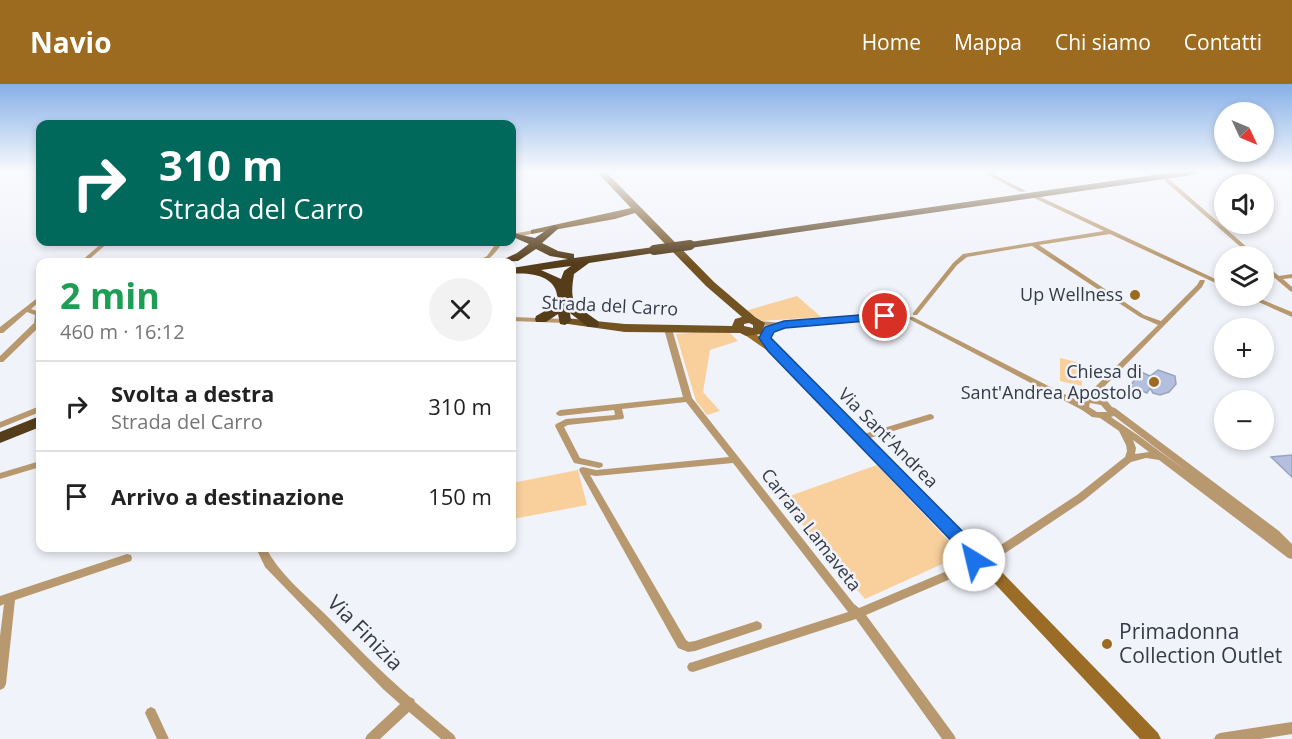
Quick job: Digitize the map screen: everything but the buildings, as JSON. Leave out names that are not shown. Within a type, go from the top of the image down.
[{"type":"highway","points":[[516,268],[975,203]]},
{"type":"highway","points":[[687,243],[979,203]]},
{"type":"highway","points":[[515,258],[526,254],[535,238],[554,228]]},
{"type":"highway","points":[[516,236],[535,238],[544,251],[556,255],[612,254]]},
{"type":"highway","points":[[565,321],[568,273],[571,268],[585,261],[612,254]]},
{"type":"highway","points":[[516,270],[542,273],[561,285],[567,303],[593,324]]},
{"type":"highway","points":[[541,319],[567,303]]},
{"type":"highway","points":[[0,431],[36,417]]},
{"type":"highway","points":[[0,438],[36,424]]},
{"type":"main road","name":"Via Sant'Andrea","points":[[631,203],[753,329]]},
{"type":"main road","points":[[554,228],[640,212]]},
{"type":"main road","points":[[719,324],[730,307]]},
{"type":"main road","name":"Strada del Carro","points":[[565,321],[668,329],[706,327],[753,329]]},
{"type":"main road","name":"Strada del Carro","points":[[706,327],[719,324],[753,329]]},
{"type":"street","points":[[1047,203],[1195,272],[1205,283],[1214,284]]},
{"type":"street","points":[[1199,203],[1244,246]]},
{"type":"street","points":[[1104,403],[1088,403],[1058,394],[910,315],[922,305],[965,255],[1108,232]]},
{"type":"street","points":[[1033,244],[1142,315],[1162,324]]},
{"type":"street","points":[[88,258],[101,246]]},
{"type":"street","points":[[487,258],[498,246]]},
{"type":"street","points":[[1274,275],[1292,290]]},
{"type":"street","points":[[1278,278],[1292,276]]},
{"type":"street","points":[[1088,403],[1097,390],[1205,283]]},
{"type":"street","points":[[0,331],[36,302]]},
{"type":"street","points":[[1273,306],[1292,314]]},
{"type":"street","points":[[28,310],[36,313]]},
{"type":"street","name":"Strada del Carro","points":[[753,329],[784,324],[910,315]]},
{"type":"street","name":"Strada del Carro","points":[[516,319],[565,321]]},
{"type":"street","name":"Strada del Carro","points":[[753,329],[784,324]]},
{"type":"street","points":[[0,360],[36,326]]},
{"type":"street","name":"Carrara Lamaveta","points":[[668,329],[688,399],[850,607],[858,612],[950,739]]},
{"type":"street","name":"Via Sant'Andrea","points":[[753,329],[982,561],[1152,739]]},
{"type":"street","points":[[1106,383],[1102,392],[1104,403],[1112,410],[1276,534],[1292,543]]},
{"type":"street","points":[[560,413],[688,399]]},
{"type":"street","points":[[1088,403],[1103,417],[1163,457],[1292,553]]},
{"type":"street","points":[[599,465],[577,461],[559,426],[566,422],[620,417],[617,407]]},
{"type":"street","points":[[1103,417],[1110,415],[1112,410]]},
{"type":"street","points":[[0,425],[36,411]]},
{"type":"street","points":[[860,438],[930,417]]},
{"type":"street","points":[[693,667],[858,612],[982,561],[1080,498],[1128,459],[1132,452],[1131,446],[1121,429]]},
{"type":"street","points":[[1128,459],[1146,455],[1163,457]]},
{"type":"street","points":[[734,460],[596,473],[583,470],[682,644],[687,647],[694,646],[757,626]]},
{"type":"street","points":[[0,476],[36,465]]},
{"type":"street","points":[[1276,534],[1292,553]]},
{"type":"street","name":"Via Finizia","points":[[263,552],[269,564],[387,685],[450,739]]},
{"type":"street","points":[[0,684],[5,600],[127,558]]},
{"type":"street","points":[[371,739],[410,703]]},
{"type":"street","points":[[150,713],[163,739]]},
{"type":"street","points":[[1220,739],[1292,728]]},
{"type":"shaded area","points":[[797,296],[821,317],[762,321],[745,311]]},
{"type":"shaded area","points":[[727,330],[738,341],[710,350],[703,392],[720,411],[707,415],[696,401],[676,334]]},
{"type":"shaded area","points":[[1060,358],[1081,363],[1082,386],[1060,381]]},
{"type":"shaded area","points":[[877,465],[962,555],[865,599],[781,499]]},
{"type":"shaded area","points":[[578,470],[587,505],[516,518],[516,482]]},
{"type":"place","name":"Up Wellness","points":[[1135,295]]},
{"type":"place","name":"Chiesa di Sant'Andrea Apostolo","points":[[1154,382]]},
{"type":"place","name":"Primadonna Collection Outlet","points":[[1107,644]]},
{"type":"route","points":[[885,316],[784,324],[774,327],[766,333],[765,338],[772,349],[975,555],[974,560]]}]
